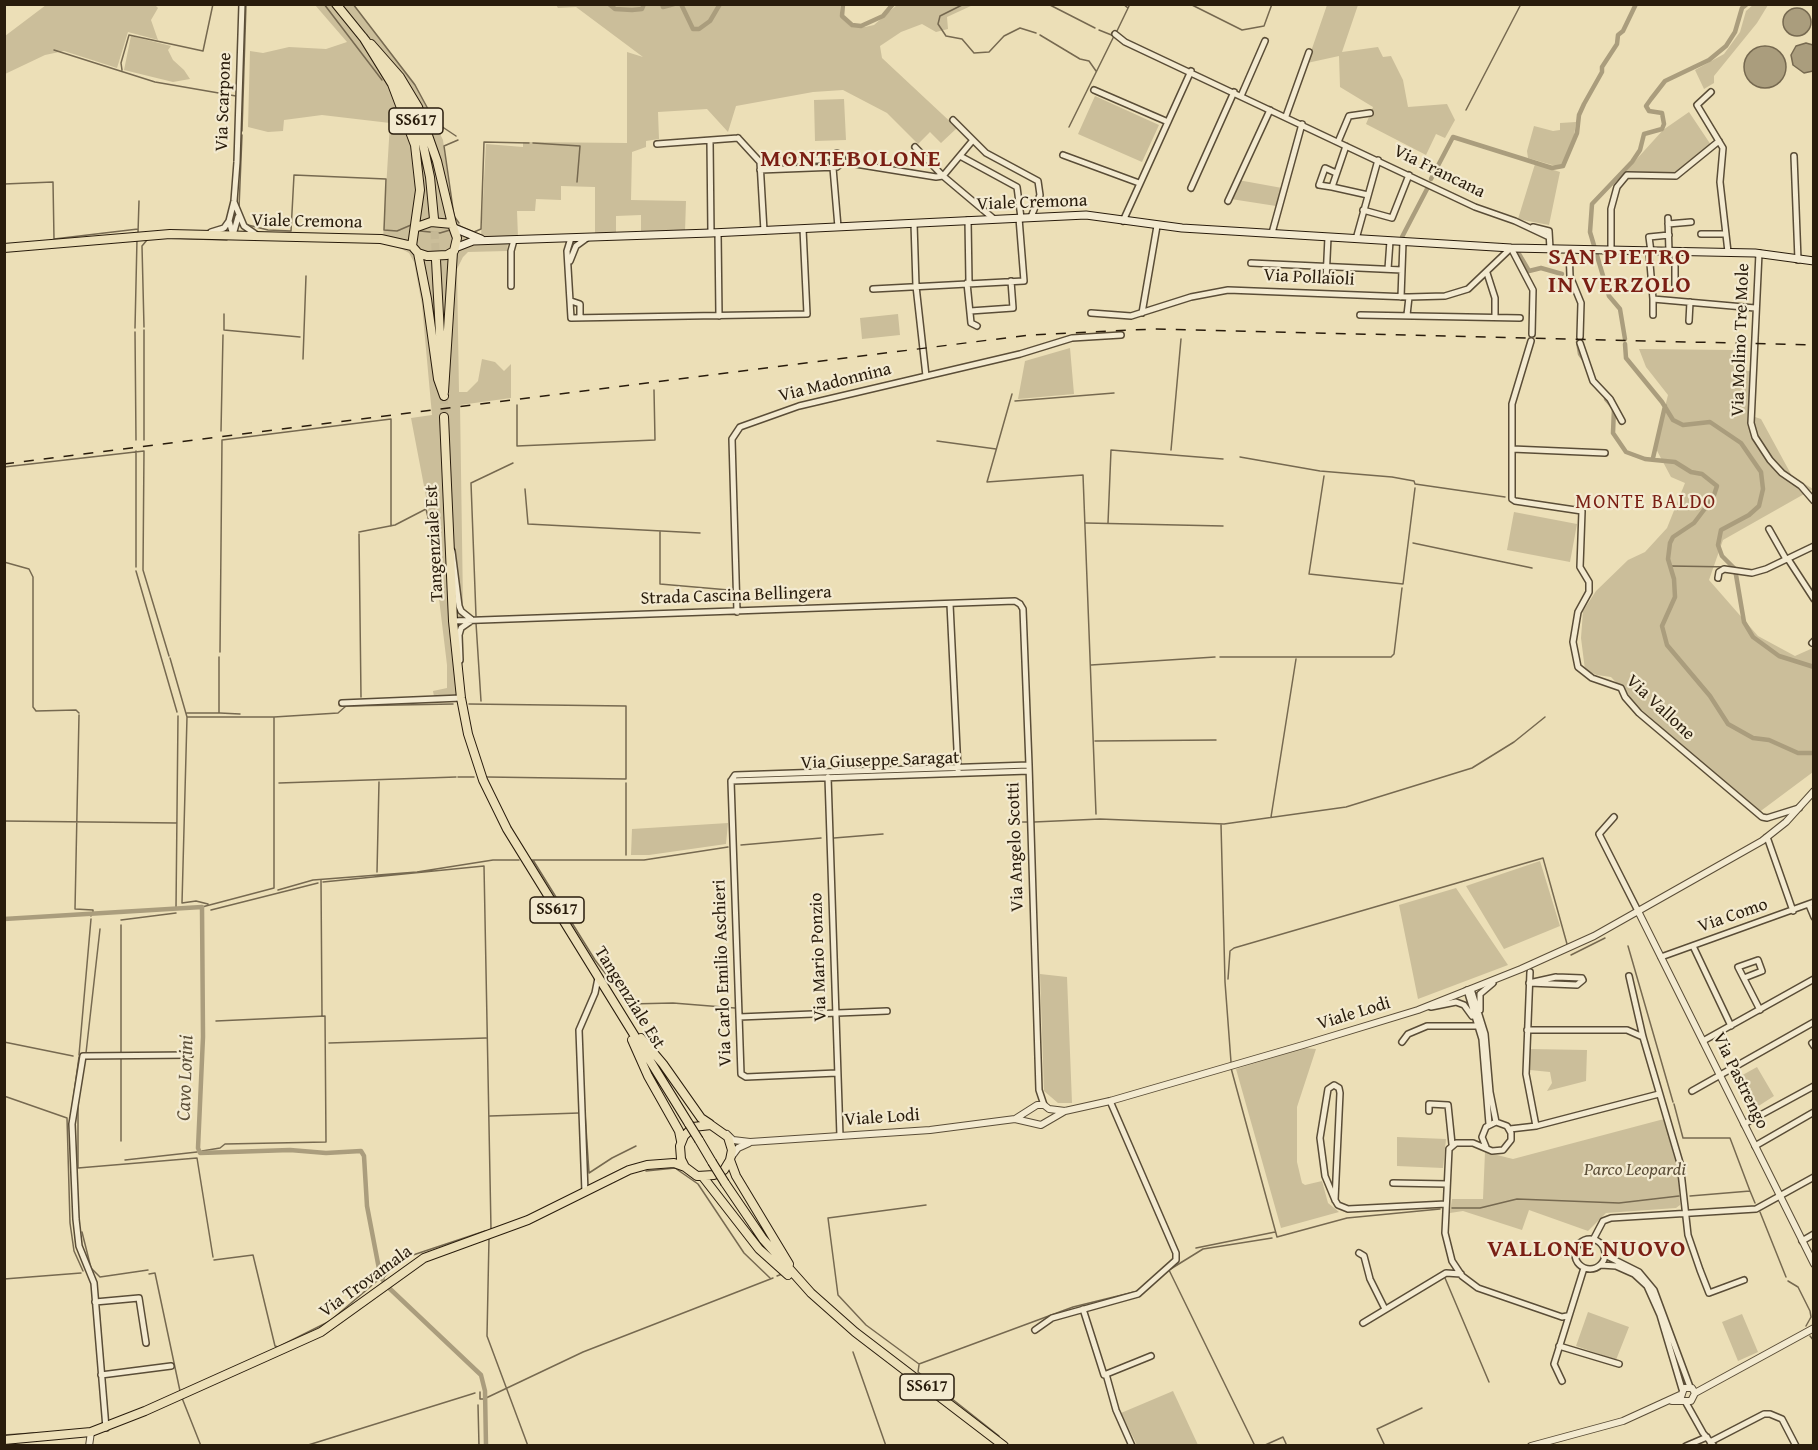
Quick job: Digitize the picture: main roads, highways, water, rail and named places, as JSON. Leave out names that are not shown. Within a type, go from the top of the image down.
[{"type":"main road","name":"SS617","points":[[336,4],[398,83],[417,123],[430,177],[434,219]]},
{"type":"main road","points":[[363,37],[387,60],[418,107],[437,161],[453,226],[454,250],[444,396]]},
{"type":"main road","points":[[363,37],[392,84],[412,135],[420,179],[415,250],[428,299],[435,363],[444,396]]},
{"type":"main road","name":"Viale Cremona","points":[[453,226],[478,239],[514,240],[764,231],[1086,215],[1157,226],[1403,242],[1511,248],[1760,253],[1814,261]]},
{"type":"main road","points":[[415,229],[431,222],[453,226]]},
{"type":"main road","name":"Viale Cremona","points":[[4,248],[140,235],[200,234],[381,239],[396,237],[415,229]]},
{"type":"main road","name":"Viale Cremona","points":[[381,239],[415,250]]},
{"type":"main road","name":"Viale Cremona","points":[[454,250],[473,242],[502,240]]},
{"type":"main road","points":[[415,250],[432,256],[454,250]]},
{"type":"main road","points":[[436,260],[444,396]]},
{"type":"main road","name":"Tangenziale Est","points":[[444,417],[453,621],[461,698],[468,734],[489,795],[507,829],[725,1183],[749,1220],[779,1259],[811,1293],[850,1328],[1004,1446]]},
{"type":"main road","points":[[629,1027],[663,1064],[701,1118],[724,1132],[731,1143],[731,1158],[736,1176],[787,1261],[804,1282],[850,1328]]},
{"type":"main road","points":[[629,1027],[648,1076],[679,1131],[681,1141],[679,1151],[685,1167],[703,1177],[759,1250],[830,1314],[850,1328]]},
{"type":"main road","points":[[681,1141],[693,1127],[711,1125]]},
{"type":"main road","name":"Via Trovamala","points":[[4,1440],[91,1432],[106,1428],[313,1337],[342,1320],[403,1270],[424,1258],[522,1223],[629,1170],[670,1160],[679,1151]]},
{"type":"main road","points":[[703,1177],[720,1173],[731,1158]]},
{"type":"main road","name":"Via Trovamala","points":[[661,1163],[685,1167]]},
{"type":"waterway","points":[[122,70],[121,63],[129,35],[203,51],[213,4]]},
{"type":"waterway","points":[[242,131],[246,4]]},
{"type":"waterway","points":[[324,4],[382,80]]},
{"type":"waterway","points":[[353,4],[415,85],[435,122],[456,136]]},
{"type":"waterway","points":[[609,4],[615,9],[632,10],[642,9],[644,4]]},
{"type":"waterway","points":[[662,4],[663,7],[674,4]]},
{"type":"waterway","points":[[681,4],[693,29],[699,29],[710,21],[720,4]]},
{"type":"waterway","points":[[843,4],[842,16],[852,25],[861,26],[883,16],[893,4]]},
{"type":"waterway","points":[[964,4],[940,16],[938,24],[946,36],[962,39],[974,53],[989,52],[1004,36],[1020,28],[1036,33]]},
{"type":"waterway","points":[[1048,4],[1095,28]]},
{"type":"waterway","points":[[1123,4],[1128,8]]},
{"type":"waterway","points":[[1116,33],[1130,4]]},
{"type":"waterway","points":[[1192,5],[1242,30],[1264,26],[1272,4]]},
{"type":"waterway","points":[[1466,110],[1521,4]]},
{"type":"waterway","points":[[1431,179],[1453,137],[1552,168],[1563,166],[1577,133],[1579,115],[1602,72],[1602,67],[1617,44],[1618,35],[1623,31],[1636,4]]},
{"type":"waterway","points":[[1625,339],[1620,309],[1609,296],[1590,232],[1592,204],[1632,162],[1640,150],[1644,134],[1662,129],[1664,124],[1662,113],[1649,111],[1646,106],[1651,99],[1665,81],[1709,60],[1726,46],[1735,32],[1742,8],[1747,4]]},
{"type":"waterway","points":[[1069,127],[1114,36],[1099,30]]},
{"type":"waterway","points":[[1040,35],[1080,59],[1089,61],[1096,71]]},
{"type":"waterway","points":[[54,50],[155,82],[236,96]]},
{"type":"waterway","points":[[239,208],[242,135]]},
{"type":"waterway","points":[[458,140],[444,146],[454,216],[459,223]]},
{"type":"waterway","points":[[457,225],[474,232],[481,229],[484,142],[529,143]]},
{"type":"waterway","points":[[533,143],[580,146],[577,182]]},
{"type":"waterway","points":[[248,225],[268,230],[291,231],[294,175],[386,179],[384,230],[397,231],[411,225]]},
{"type":"waterway","points":[[4,184],[53,182],[54,239],[138,229]]},
{"type":"waterway","points":[[1402,237],[1427,189]]},
{"type":"waterway","points":[[138,233],[139,201]]},
{"type":"waterway","points":[[420,231],[440,233],[450,230]]},
{"type":"waterway","points":[[163,238],[227,240]]},
{"type":"waterway","points":[[135,328],[137,239]]},
{"type":"waterway","points":[[144,327],[142,246],[147,240]]},
{"type":"waterway","points":[[1519,254],[1529,271],[1541,268],[1562,274]]},
{"type":"waterway","points":[[303,359],[306,276]]},
{"type":"waterway","points":[[224,314],[224,330],[300,337]]},
{"type":"waterway","points":[[144,330],[144,440]]},
{"type":"waterway","points":[[135,332],[136,440]]},
{"type":"waterway","points":[[221,431],[223,335]]},
{"type":"waterway","points":[[1171,450],[1181,339]]},
{"type":"waterway","points":[[1578,342],[1580,354],[1585,361]]},
{"type":"waterway","points":[[1625,344],[1626,358],[1662,402],[1673,420],[1683,425],[1710,422],[1741,443],[1761,472],[1763,489],[1759,506],[1749,515],[1721,530],[1718,545],[1722,556],[1735,569],[1744,622],[1753,637],[1779,656],[1814,667]]},
{"type":"waterway","points":[[517,405],[517,446],[655,440],[654,390]]},
{"type":"waterway","points":[[1015,401],[1114,393]]},
{"type":"waterway","points":[[1012,394],[987,482],[1083,475],[1096,814]]},
{"type":"waterway","points":[[1606,399],[1614,408],[1613,433],[1626,452],[1645,459],[1675,462],[1691,472],[1702,474],[1717,486],[1713,498],[1694,523],[1673,537],[1670,543],[1668,559],[1674,579],[1675,597],[1662,626],[1667,645],[1710,696],[1728,724],[1753,738],[1769,740],[1798,753],[1814,753]]},
{"type":"waterway","points":[[1653,458],[1665,406]]},
{"type":"waterway","points":[[220,652],[222,440],[391,419],[391,526]]},
{"type":"waterway","points":[[937,441],[996,449]]},
{"type":"waterway","points":[[1108,523],[1111,450],[1223,459]]},
{"type":"waterway","points":[[136,451],[136,567]]},
{"type":"waterway","points":[[4,467],[144,451],[143,570],[169,656]]},
{"type":"waterway","points":[[1240,457],[1320,471],[1392,477],[1414,481],[1415,484],[1505,497]]},
{"type":"waterway","points":[[476,616],[471,483],[513,463]]},
{"type":"waterway","points":[[1324,476],[1309,574],[1403,584],[1415,488]]},
{"type":"waterway","points":[[525,489],[528,524],[700,533]]},
{"type":"waterway","points":[[359,532],[395,525],[426,509],[431,530]]},
{"type":"waterway","points":[[1086,523],[1223,526]]},
{"type":"waterway","points":[[660,531],[660,584],[729,590]]},
{"type":"waterway","points":[[359,534],[361,697]]},
{"type":"waterway","points":[[1413,543],[1532,568]]},
{"type":"waterway","points":[[4,562],[29,569],[33,577],[33,707],[36,711],[76,710],[79,713]]},
{"type":"waterway","points":[[1670,566],[1733,567]]},
{"type":"waterway","points":[[136,571],[177,712]]},
{"type":"waterway","points":[[1220,657],[1391,657],[1394,654],[1402,588]]},
{"type":"waterway","points":[[476,623],[481,701]]},
{"type":"waterway","points":[[187,713],[219,713],[219,657]]},
{"type":"waterway","points":[[1091,665],[1215,657]]},
{"type":"waterway","points":[[170,658],[187,717],[182,903],[196,901],[208,904]]},
{"type":"waterway","points":[[1271,817],[1296,659]]},
{"type":"waterway","points":[[187,717],[274,717],[338,713],[346,706],[453,704]]},
{"type":"waterway","points":[[469,704],[626,706],[626,779],[487,777]]},
{"type":"waterway","points":[[220,713],[240,714]]},
{"type":"waterway","points":[[79,715],[75,909],[93,910],[93,914]]},
{"type":"waterway","points":[[176,908],[178,716]]},
{"type":"waterway","points":[[1034,822],[1100,819],[1224,824],[1346,807],[1472,768],[1514,742],[1545,717]]},
{"type":"waterway","points":[[202,907],[274,888],[274,718]]},
{"type":"waterway","points":[[1095,741],[1216,740]]},
{"type":"waterway","points":[[279,783],[456,777]]},
{"type":"waterway","points":[[458,777],[474,777]]},
{"type":"waterway","points":[[377,872],[379,782]]},
{"type":"waterway","points":[[626,783],[626,855]]},
{"type":"waterway","points":[[4,821],[177,823]]},
{"type":"waterway","points":[[1012,822],[1027,822]]},
{"type":"waterway","points":[[1221,824],[1225,982],[1231,1062]]},
{"type":"waterway","points":[[834,838],[883,834]]},
{"type":"waterway","points":[[741,845],[821,838]]},
{"type":"waterway","points":[[530,860],[644,860],[728,847]]},
{"type":"waterway","points":[[1228,979],[1230,951],[1234,948],[1543,858],[1567,944]]},
{"type":"waterway","points":[[278,890],[313,880],[417,872],[493,860],[519,860]]},
{"type":"waterway","points":[[533,860],[595,960],[629,1004],[673,1003],[735,1008]]},
{"type":"waterway","points":[[323,882],[484,866],[491,1229]]},
{"type":"waterway","points":[[321,880],[322,1016]]},
{"type":"waterway","points":[[211,910],[318,883]]},
{"type":"waterway","name":"Cavo Lorini","points":[[4,919],[202,907],[203,1037],[198,1148],[200,1153],[290,1150],[326,1153],[361,1151],[364,1156],[367,1206],[380,1274],[384,1282]]},
{"type":"waterway","points":[[121,920],[176,913]]},
{"type":"waterway","points":[[79,1055],[91,919]]},
{"type":"waterway","points":[[121,925],[121,1053]]},
{"type":"waterway","points":[[86,1053],[100,929]]},
{"type":"waterway","points":[[1571,955],[1605,938]]},
{"type":"waterway","points":[[1628,946],[1673,1102]]},
{"type":"waterway","points":[[202,1151],[220,1148],[225,1144],[326,1142],[325,1016],[216,1021]]},
{"type":"waterway","points":[[329,1043],[486,1038]]},
{"type":"waterway","points":[[4,1042],[73,1056]]},
{"type":"waterway","points":[[70,1122],[79,1057]]},
{"type":"waterway","points":[[121,1058],[121,1141]]},
{"type":"waterway","points":[[1231,1068],[1277,1237],[1347,1218],[1440,1209]]},
{"type":"waterway","points":[[4,1096],[67,1118],[70,1223],[74,1251],[83,1271]]},
{"type":"waterway","points":[[78,1104],[78,1168],[197,1158],[213,1257]]},
{"type":"waterway","points":[[1674,1104],[1683,1138],[1730,1138],[1750,1191]]},
{"type":"waterway","points":[[490,1116],[579,1113]]},
{"type":"waterway","points":[[585,1113],[589,1173],[636,1146]]},
{"type":"waterway","points":[[70,1136],[73,1206]]},
{"type":"waterway","points":[[125,1160],[197,1152]]},
{"type":"waterway","points":[[646,1171],[675,1168],[698,1184],[744,1253],[770,1278]]},
{"type":"waterway","points":[[1690,1196],[1750,1191],[1755,1203]]},
{"type":"waterway","points":[[1452,1208],[1480,1208],[1517,1199],[1619,1203],[1679,1196]]},
{"type":"waterway","points":[[926,1205],[828,1218],[838,1295],[866,1325],[919,1364],[1073,1307],[1138,1291]]},
{"type":"waterway","points":[[1760,1212],[1786,1277]]},
{"type":"waterway","points":[[381,1280],[404,1258],[485,1231]]},
{"type":"waterway","points":[[75,1232],[76,1244],[85,1267]]},
{"type":"waterway","points":[[82,1232],[91,1268],[100,1277],[148,1270]]},
{"type":"waterway","points":[[1196,1248],[1275,1232]]},
{"type":"waterway","points":[[489,1238],[487,1336],[528,1446]]},
{"type":"waterway","points":[[1255,1446],[1169,1270],[1203,1249],[1272,1238]]},
{"type":"waterway","points":[[214,1260],[253,1255],[275,1346],[278,1347],[330,1321],[377,1281]]},
{"type":"waterway","points":[[380,1271],[388,1272]]},
{"type":"waterway","points":[[4,1279],[81,1273]]},
{"type":"waterway","points":[[149,1274],[155,1273],[180,1391]]},
{"type":"waterway","points":[[777,1276],[782,1274]]},
{"type":"waterway","points":[[486,1398],[583,1352],[773,1278]]},
{"type":"waterway","points":[[1445,1278],[1489,1382]]},
{"type":"waterway","points":[[1788,1281],[1798,1287],[1810,1311],[1811,1317],[1806,1326]]},
{"type":"waterway","name":"Cavo Lorini","points":[[388,1287],[481,1375],[485,1391],[486,1446]]},
{"type":"waterway","points":[[99,1310],[103,1360]]},
{"type":"waterway","points":[[1810,1336],[1814,1341]]},
{"type":"waterway","points":[[853,1352],[886,1446]]},
{"type":"waterway","points":[[919,1365],[918,1372],[999,1436]]},
{"type":"waterway","points":[[480,1392],[480,1399],[483,1399]]},
{"type":"waterway","points":[[305,1446],[475,1393]]},
{"type":"waterway","points":[[106,1395],[108,1421]]},
{"type":"waterway","points":[[182,1398],[201,1446]]},
{"type":"waterway","points":[[478,1405],[479,1446]]},
{"type":"waterway","points":[[1385,1446],[1377,1429],[1422,1408]]},
{"type":"waterway","points":[[4,1435],[34,1433]]},
{"type":"waterway","points":[[1263,1446],[1283,1437],[1287,1446]]},
{"type":"tunnel","points":[[434,219],[436,260]]},
{"type":"tunnel","points":[[444,396],[444,417]]},
{"type":"railway","points":[[4,464],[1029,335],[1154,329],[1814,345]]},
{"type":"district","name":"MONTEBOLONE","points":[[851,160]]},
{"type":"district","name":"SAN PIETRO IN VERZOLO","points":[[1620,272]]},
{"type":"district","name":"MONTE BALDO","points":[[1646,503]]},
{"type":"district","name":"VALLONE NUOVO","points":[[1587,1250]]},
{"type":"park label","name":"Parco Leopardi","points":[[1635,1170]]}]
